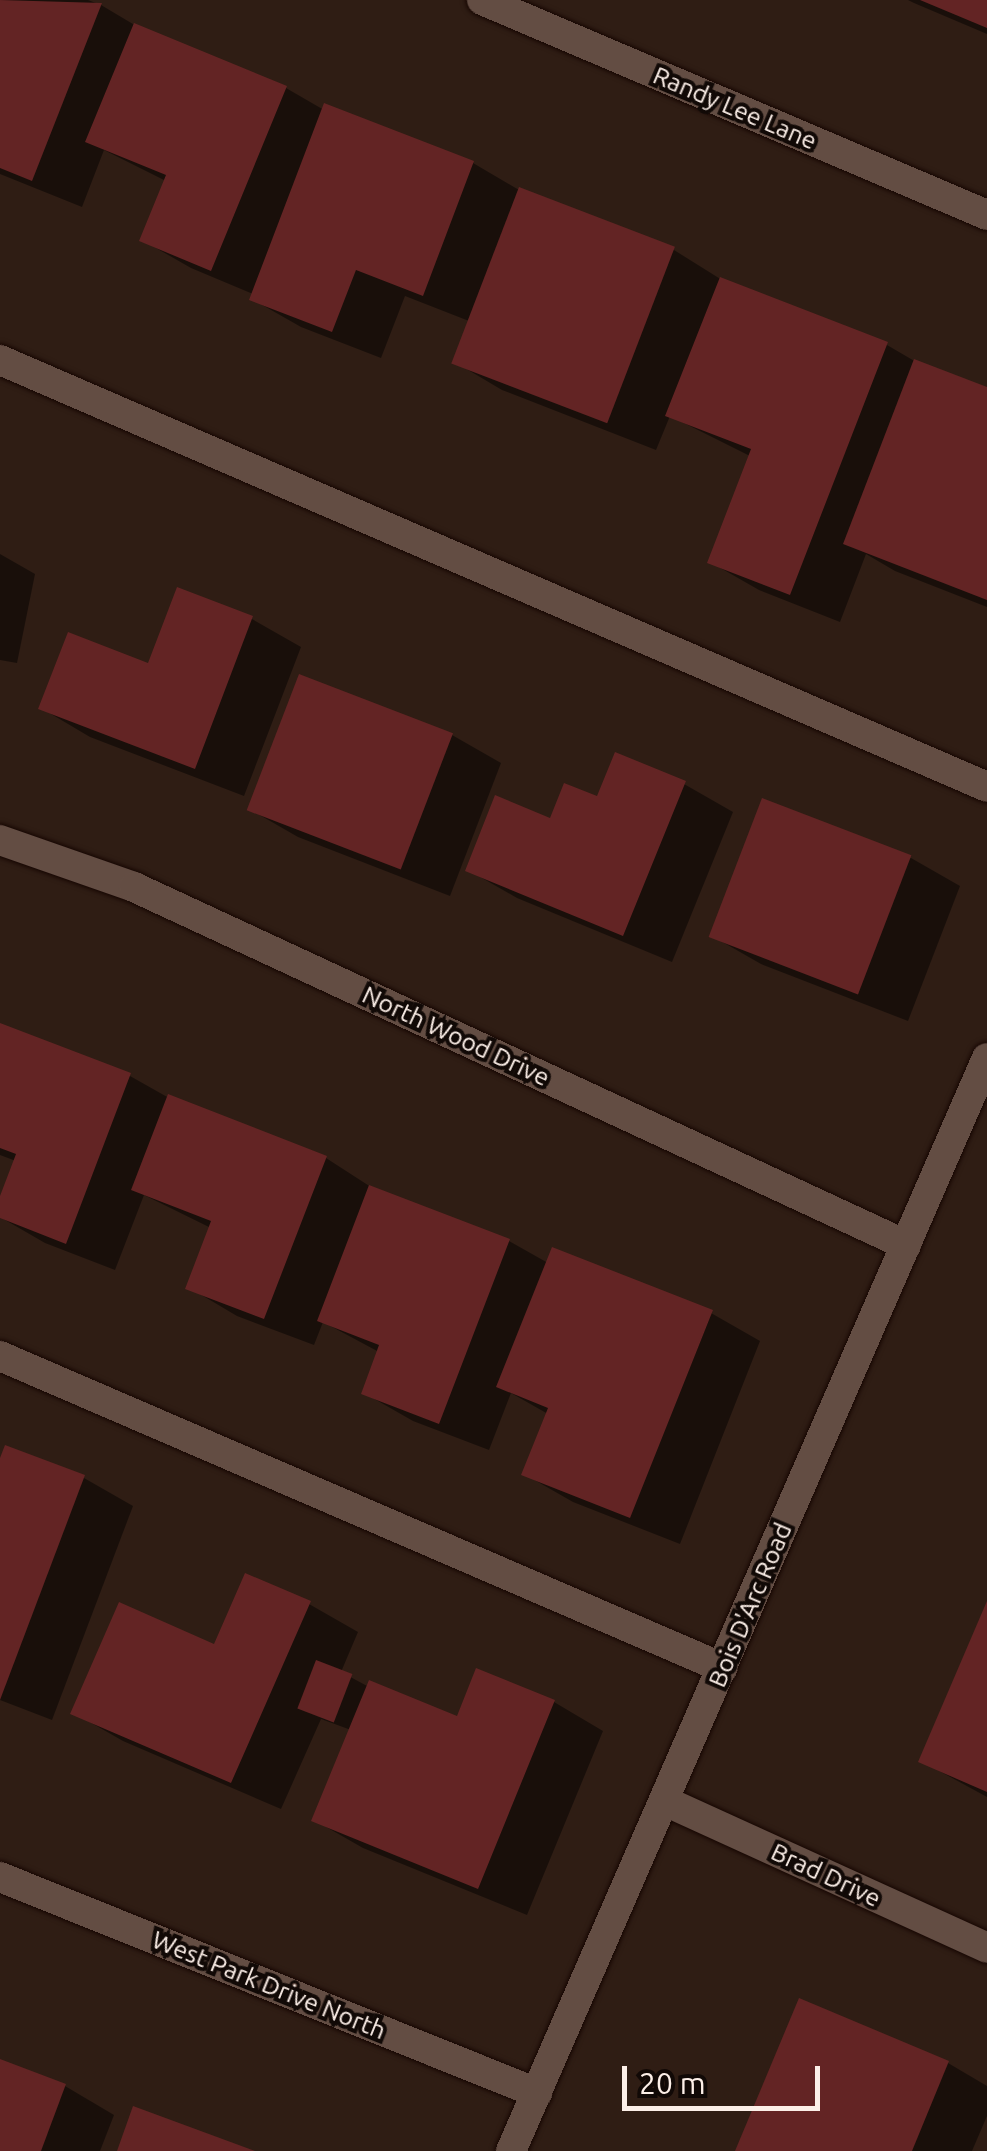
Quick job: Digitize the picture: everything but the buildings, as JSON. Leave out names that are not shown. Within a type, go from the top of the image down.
[{"type":"street","name":"Randy Lee Lane","points":[[482,0],[987,215]]},
{"type":"street","points":[[0,360],[987,787]]},
{"type":"street","name":"North Wood Drive","points":[[0,840],[134,887],[906,1245]]},
{"type":"street","name":"Bois D'Arc Road","points":[[510,2151],[987,1058]]},
{"type":"street","points":[[0,1356],[722,1668]]},
{"type":"street","name":"Brad Drive","points":[[665,1801],[987,1948]]},
{"type":"street","name":"West Park Drive North","points":[[0,1878],[537,2093]]}]
